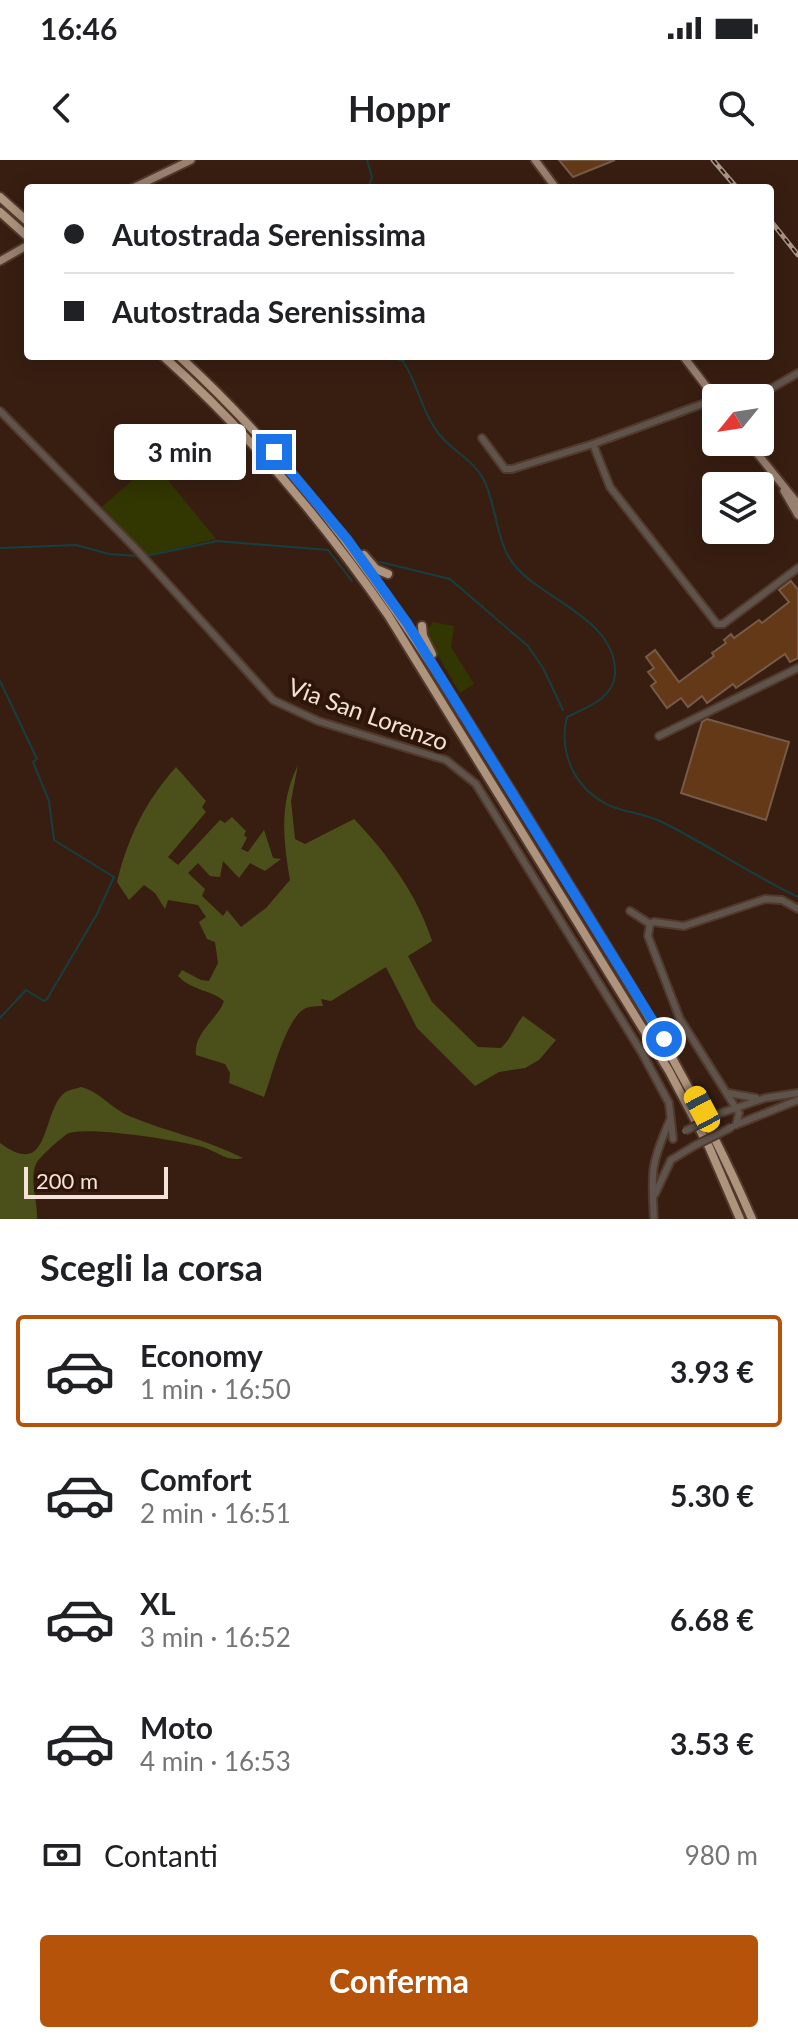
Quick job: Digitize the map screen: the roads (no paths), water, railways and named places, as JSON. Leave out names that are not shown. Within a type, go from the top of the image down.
[{"type":"highway","points":[[0,197],[24,218]]},
{"type":"highway","points":[[0,212],[24,233]]},
{"type":"highway","points":[[167,360],[210,400],[286,482],[341,549],[388,615],[669,1071],[709,1147],[740,1219]]},
{"type":"highway","points":[[183,360],[254,430],[347,539],[376,569],[388,574]]},
{"type":"highway","points":[[347,539],[407,623],[678,1062],[752,1219]]},
{"type":"highway","points":[[422,626],[424,639],[447,687]]},
{"type":"main road","points":[[141,184],[191,160]]},
{"type":"main road","points":[[535,160],[553,184]]},
{"type":"main road","points":[[0,261],[24,248]]},
{"type":"main road","points":[[686,360],[704,384]]},
{"type":"main road","points":[[759,456],[798,504]]},
{"type":"main road","points":[[781,485],[798,515]]},
{"type":"street","points":[[774,387],[798,373]]},
{"type":"street","points":[[482,438],[505,469],[512,469],[593,444],[702,404]]},
{"type":"street","name":"Via San Lorenzo","points":[[0,411],[137,550],[273,700],[318,721],[446,760],[476,784],[636,1042],[669,1103],[670,1120],[679,1146],[674,1158]]},
{"type":"street","points":[[593,444],[610,487],[717,624],[723,624],[798,568]]},
{"type":"street","points":[[659,736],[798,668]]},
{"type":"street","points":[[630,911],[650,924],[654,922],[672,927],[684,926],[765,899],[782,900],[798,909]]},
{"type":"street","points":[[650,924],[651,946],[680,1019],[739,1113],[734,1126]]},
{"type":"street","points":[[725,1091],[741,1097],[765,1098]]},
{"type":"street","points":[[723,1112],[725,1091]]},
{"type":"street","points":[[657,1146],[664,1138],[677,1135],[735,1106],[798,1093]]},
{"type":"street","points":[[653,1205],[656,1189],[674,1158],[734,1126],[798,1100]]},
{"type":"street","points":[[654,1219],[652,1169],[657,1146],[670,1120]]},
{"type":"street","points":[[657,1146],[661,1158],[674,1158]]},
{"type":"waterway","points":[[367,160],[372,177],[369,184]]},
{"type":"waterway","points":[[400,360],[412,378],[439,435],[484,480],[500,536],[515,566],[593,626],[613,656],[615,675],[609,690],[597,702],[567,717],[565,747],[570,765],[580,782],[606,804],[664,823],[798,897]]},
{"type":"waterway","points":[[146,556],[217,541],[328,550],[352,581]]},
{"type":"waterway","points":[[0,548],[76,545],[109,554],[137,556]]},
{"type":"waterway","points":[[380,562],[450,579],[528,646],[543,668],[563,710]]},
{"type":"waterway","points":[[0,681],[37,759],[33,762],[49,801],[54,840],[114,877],[97,914],[47,999],[44,1001],[26,990],[0,1018]]},
{"type":"railway","points":[[713,160],[734,184]]},
{"type":"railway","points":[[774,225],[798,255]]}]
